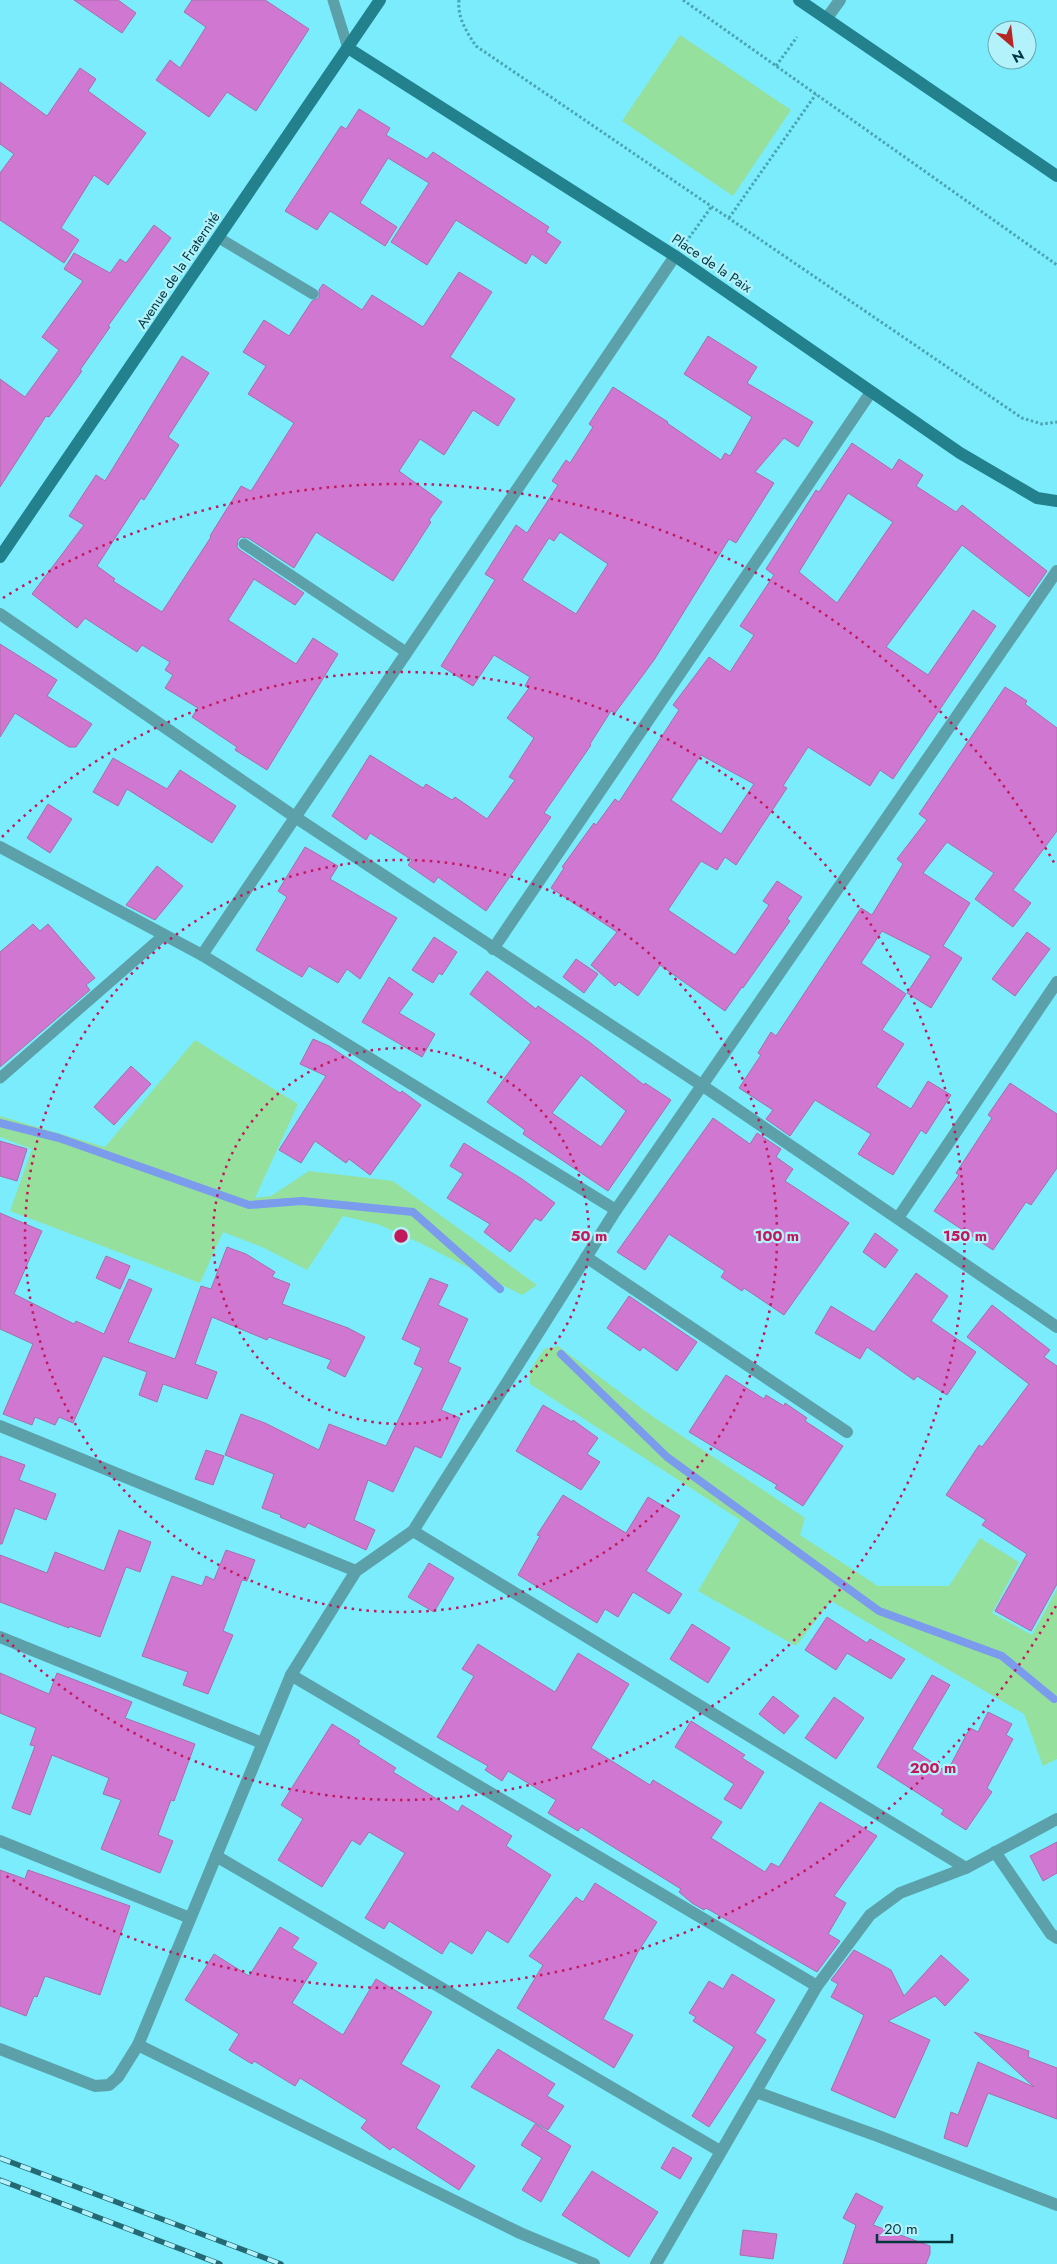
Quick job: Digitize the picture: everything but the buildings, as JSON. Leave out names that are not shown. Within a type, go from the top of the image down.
[{"type":"main road","name":"Avenue de la Fraternité","points":[[0,557],[380,0]]},
{"type":"main road","points":[[799,0],[1057,176]]},
{"type":"main road","name":"Place de la Paix","points":[[348,48],[675,256],[960,453],[1037,498],[1057,501]]},
{"type":"street","points":[[827,18],[840,0]]},
{"type":"street","points":[[202,955],[675,256]]},
{"type":"street","points":[[493,949],[871,392]]},
{"type":"street","points":[[0,2049],[95,2086],[109,2085],[118,2077],[138,2045],[291,1675],[356,1571],[413,1530],[616,1210],[1057,571]]},
{"type":"street","points":[[0,614],[295,817],[703,1086],[1057,1327]]},
{"type":"street","points":[[0,846],[202,955],[616,1210]]},
{"type":"street","points":[[898,1218],[1057,982]]},
{"type":"street","points":[[586,1257],[847,1432]]},
{"type":"street","points":[[0,1426],[356,1571]]},
{"type":"street","points":[[413,1530],[966,1868]]},
{"type":"street","points":[[0,1637],[262,1743]]},
{"type":"street","points":[[291,1675],[817,1986]]},
{"type":"street","points":[[656,2264],[817,1986],[870,1915],[900,1893],[966,1868],[1057,1819]]},
{"type":"street","points":[[0,1841],[190,1918]]},
{"type":"street","points":[[995,1852],[1051,1934],[1057,1938]]},
{"type":"street","points":[[216,1856],[720,2151]]},
{"type":"street","points":[[138,2045],[520,2233],[594,2264]]},
{"type":"street","points":[[756,2092],[878,2136],[1057,2205]]},
{"type":"lane","points":[[333,0],[348,48]]},
{"type":"lane","points":[[218,238],[313,294]]},
{"type":"lane","points":[[244,544],[406,652]]},
{"type":"lane","points":[[0,1078],[164,935]]},
{"type":"path","points":[[459,0],[458,6],[462,20],[467,33],[476,46],[1022,418],[1042,424],[1057,422]]},
{"type":"path","points":[[683,0],[1057,265]]},
{"type":"path","points":[[776,66],[797,37]]},
{"type":"path","points":[[729,218],[816,94]]},
{"type":"path","points":[[686,242],[712,206]]},
{"type":"green space","points":[[680,35],[791,110],[733,196],[622,121]]},
{"type":"green space","points":[[195,1040],[298,1104],[255,1198],[271,1196],[309,1171],[393,1181],[537,1285],[522,1295],[420,1243],[380,1225],[343,1216],[307,1270],[262,1247],[223,1232],[200,1283],[10,1211],[32,1149],[0,1137],[0,1116],[105,1147]]},
{"type":"green space","points":[[558,1346],[652,1416],[805,1518],[800,1535],[878,1586],[949,1586],[980,1538],[1019,1562],[992,1613],[1032,1635],[1057,1589],[1057,1759],[1043,1766],[1024,1714],[831,1601],[796,1646],[698,1591],[740,1520],[530,1384],[530,1370],[544,1349]]},
{"type":"waterway","points":[[0,1123],[59,1138],[249,1205],[302,1201],[413,1212],[500,1289]]},
{"type":"waterway","points":[[561,1354],[667,1457],[879,1611],[1002,1656],[1054,1699]]},
{"type":"railway","points":[[0,2158],[281,2264]]},
{"type":"railway","points":[[0,2180],[220,2264]]}]
